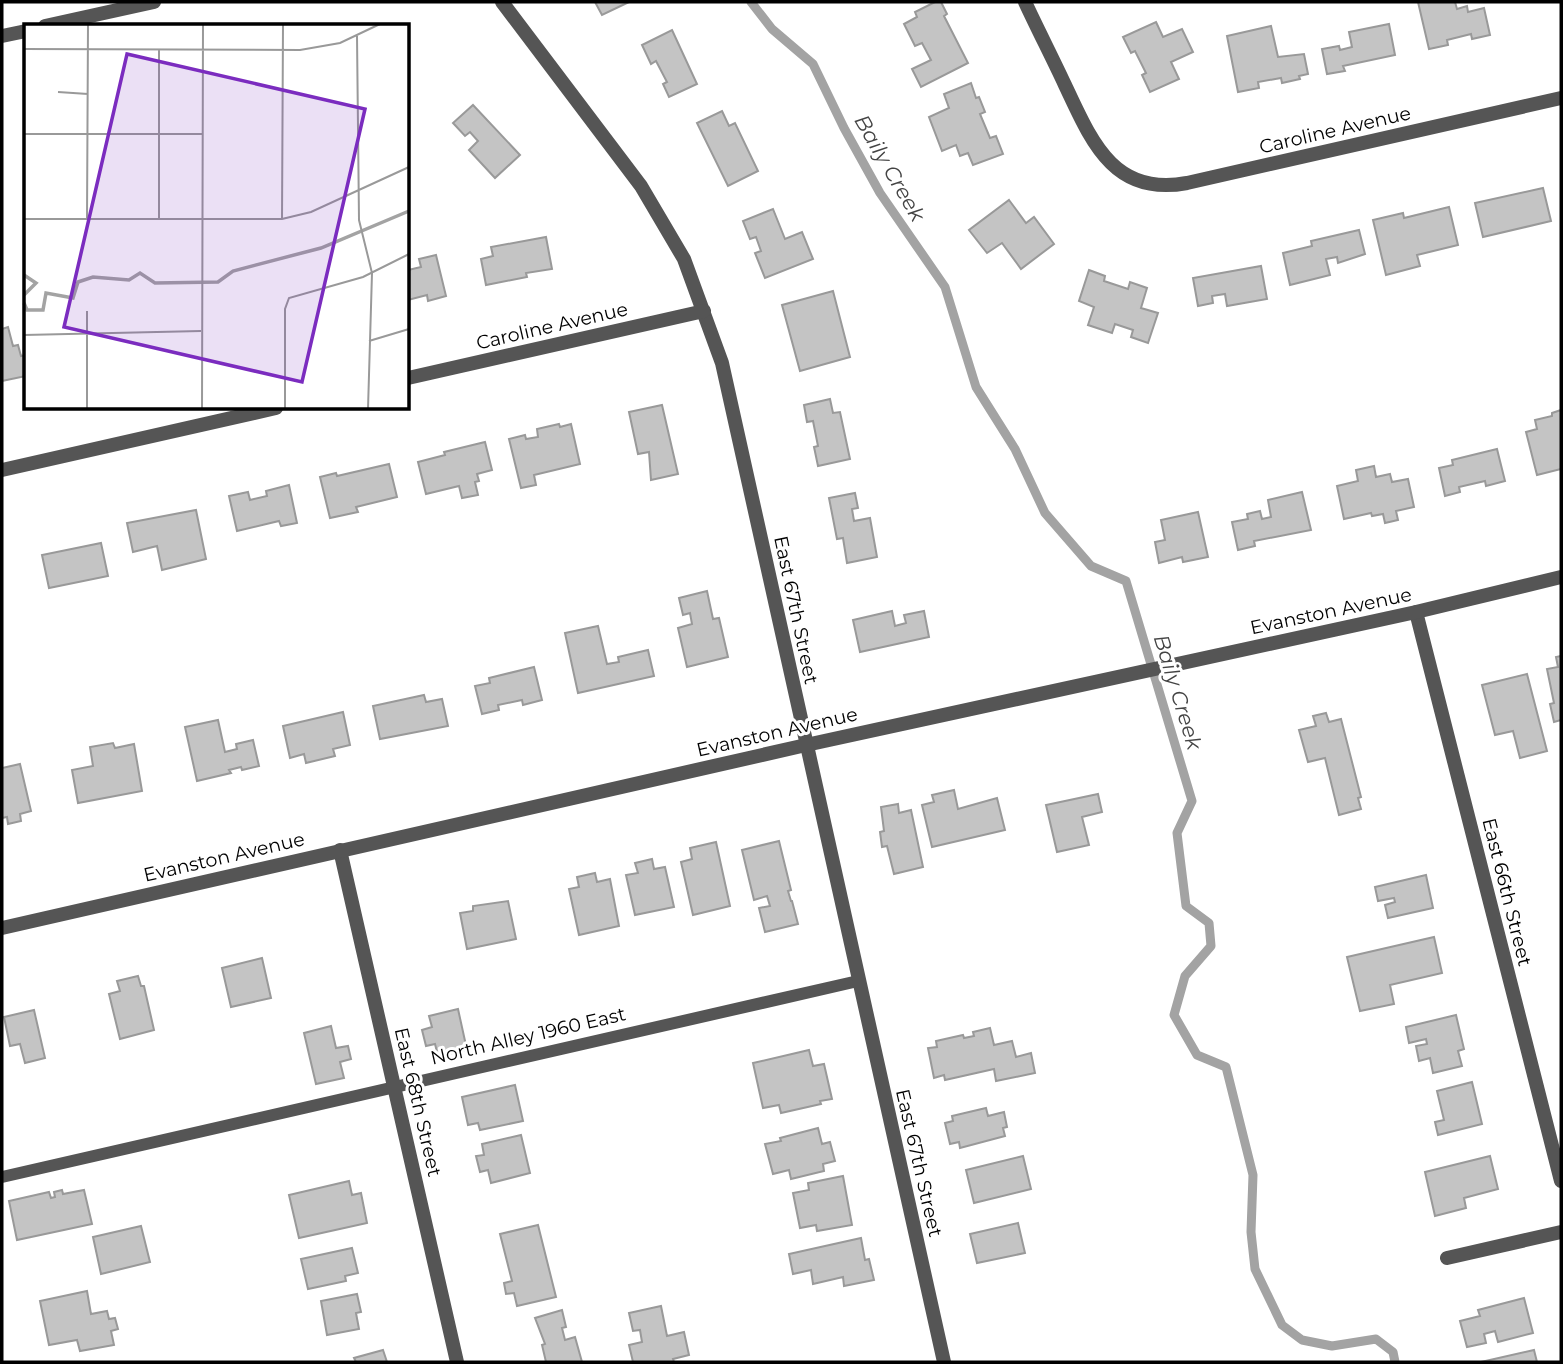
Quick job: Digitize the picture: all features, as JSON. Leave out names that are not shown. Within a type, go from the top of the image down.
[{"type":"street","points":[[54,24],[154,2]]},
{"type":"street","name":"East 67th Street","points":[[502,2],[641,186],[684,259],[704,311],[725,376],[944,1362]]},
{"type":"street","name":"Caroline Avenue","points":[[1025,2],[1087,132],[1101,155],[1118,170],[1147,184],[1178,185],[1561,98]]},
{"type":"street","points":[[2,36],[24,31]]},
{"type":"street","name":"Caroline Avenue","points":[[410,378],[704,311]]},
{"type":"street","points":[[2,470],[267,410]]},
{"type":"street","name":"Evanston Avenue","points":[[2,928],[340,850],[1416,612],[1561,577]]},
{"type":"street","name":"East 66th Street","points":[[1416,612],[1561,1181]]},
{"type":"street","name":"East 68th Street","points":[[340,850],[457,1362]]},
{"type":"street","points":[[1447,1258],[1561,1232]]},
{"type":"lane","name":"North Alley 1960 East","points":[[2,1177],[858,981]]},
{"type":"building","points":[[595,2],[629,2],[602,15]]},
{"type":"building","points":[[935,2],[941,2],[947,14],[944,16],[968,63],[921,87],[912,69],[931,60],[922,43],[915,46],[904,24],[917,17],[915,12]]},
{"type":"building","points":[[1418,2],[1455,2],[1457,9],[1467,6],[1468,12],[1484,8],[1490,35],[1472,39],[1471,34],[1447,40],[1448,45],[1429,49]]},
{"type":"building","points":[[1156,22],[1163,37],[1182,29],[1193,52],[1171,62],[1179,79],[1150,92],[1142,75],[1146,73],[1135,51],[1131,53],[1123,37]]},
{"type":"building","points":[[1389,24],[1395,55],[1343,66],[1345,71],[1327,74],[1322,49],[1339,46],[1340,50],[1352,47],[1349,32]]},
{"type":"building","points":[[1271,26],[1278,57],[1304,54],[1308,74],[1299,76],[1300,79],[1282,83],[1281,78],[1258,82],[1259,88],[1238,92],[1227,36]]},
{"type":"building","points":[[672,30],[697,84],[669,97],[663,84],[667,82],[656,61],[651,64],[642,45]]},
{"type":"building","points":[[971,83],[985,112],[980,114],[990,138],[996,136],[1003,154],[973,165],[968,153],[960,156],[956,145],[942,151],[929,117],[949,108],[944,94]]},
{"type":"building","points":[[473,105],[520,155],[495,178],[469,150],[478,141],[470,132],[465,136],[453,123]]},
{"type":"building","points":[[722,111],[729,126],[735,123],[758,171],[728,186],[697,123]]},
{"type":"building","points":[[1543,188],[1551,221],[1483,237],[1475,203]]},
{"type":"building","points":[[1009,200],[1026,223],[1034,217],[1054,244],[1021,269],[1002,243],[987,253],[969,230]]},
{"type":"building","points":[[1449,207],[1458,245],[1417,255],[1420,266],[1386,275],[1373,220],[1403,213],[1404,218]]},
{"type":"building","points":[[773,209],[785,239],[802,232],[813,259],[765,278],[755,253],[761,251],[756,237],[750,239],[743,221]]},
{"type":"building","points":[[1359,230],[1365,254],[1338,263],[1337,257],[1326,259],[1330,275],[1290,285],[1283,253],[1312,246],[1311,241]]},
{"type":"building","points":[[546,237],[552,269],[526,273],[527,277],[486,285],[481,259],[493,256],[491,247]]},
{"type":"building","points":[[436,255],[446,296],[428,301],[427,295],[410,299],[410,270],[421,267],[419,259]]},
{"type":"building","points":[[1261,266],[1267,299],[1227,306],[1225,294],[1212,296],[1213,303],[1198,306],[1193,278]]},
{"type":"building","points":[[1089,270],[1105,276],[1104,281],[1128,289],[1130,282],[1147,288],[1141,308],[1158,313],[1148,343],[1131,337],[1133,330],[1115,324],[1112,333],[1088,325],[1094,307],[1079,301]]},
{"type":"building","points":[[833,291],[850,357],[800,371],[782,305]]},
{"type":"building","points":[[8,327],[13,346],[18,345],[21,356],[24,355],[24,376],[2,381],[2,329]]},
{"type":"building","points":[[830,399],[833,413],[840,412],[850,459],[818,466],[814,447],[818,446],[813,421],[807,422],[804,405]]},
{"type":"building","points":[[662,405],[678,474],[651,480],[649,452],[638,454],[629,412]]},
{"type":"building","points":[[1561,410],[1561,469],[1537,475],[1526,432],[1537,429],[1535,420],[1552,416],[1552,413]]},
{"type":"building","points":[[559,424],[560,427],[571,424],[580,464],[534,475],[536,485],[521,488],[509,439],[525,435],[526,439],[538,437],[537,429]]},
{"type":"building","points":[[485,442],[492,470],[477,474],[479,481],[475,482],[478,495],[462,498],[459,486],[426,494],[418,462],[445,455],[444,452]]},
{"type":"building","points":[[1497,449],[1505,481],[1486,486],[1485,481],[1459,487],[1460,492],[1445,496],[1439,468],[1453,465],[1452,460]]},
{"type":"building","points":[[389,464],[397,497],[356,507],[358,512],[330,518],[320,477],[336,473],[337,476]]},
{"type":"building","points":[[1374,466],[1376,477],[1390,474],[1392,482],[1408,479],[1414,507],[1396,511],[1398,520],[1385,523],[1383,514],[1372,516],[1371,513],[1344,519],[1337,486],[1358,481],[1356,470]]},
{"type":"building","points":[[289,485],[297,523],[281,526],[279,521],[237,531],[229,496],[248,492],[250,500],[267,496],[266,491]]},
{"type":"building","points":[[1302,492],[1311,530],[1254,541],[1255,546],[1238,550],[1232,522],[1248,519],[1247,514],[1260,511],[1262,519],[1271,517],[1268,500]]},
{"type":"building","points":[[855,493],[858,508],[852,509],[854,521],[870,518],[877,557],[847,563],[843,538],[837,539],[829,498]]},
{"type":"building","points":[[196,510],[206,559],[162,570],[157,546],[133,552],[127,523]]},
{"type":"building","points":[[1198,512],[1208,557],[1183,562],[1182,557],[1159,563],[1155,542],[1165,540],[1161,520]]},
{"type":"building","points":[[101,543],[108,576],[49,588],[42,555]]},
{"type":"building","points":[[707,591],[713,619],[719,618],[728,657],[687,667],[678,628],[692,624],[690,613],[683,615],[679,598]]},
{"type":"building","points":[[892,611],[895,626],[906,623],[904,615],[924,611],[929,637],[860,652],[853,620]]},
{"type":"building","points":[[598,626],[607,664],[619,662],[618,657],[648,650],[654,676],[578,693],[565,633]]},
{"type":"building","points":[[1561,656],[1561,720],[1554,722],[1550,704],[1554,703],[1547,669],[1558,667],[1556,657]]},
{"type":"building","points":[[534,667],[542,700],[523,705],[522,700],[498,705],[499,710],[482,714],[475,686],[490,683],[489,678]]},
{"type":"building","points":[[1527,674],[1547,751],[1520,758],[1513,731],[1495,735],[1482,685]]},
{"type":"building","points":[[424,695],[426,702],[442,699],[448,726],[380,739],[373,706]]},
{"type":"building","points":[[343,712],[350,745],[333,749],[335,756],[306,763],[304,754],[290,758],[283,726]]},
{"type":"building","points":[[1326,713],[1329,722],[1341,719],[1361,797],[1358,798],[1361,809],[1339,815],[1325,758],[1308,762],[1299,730],[1316,726],[1313,716]]},
{"type":"building","points":[[218,720],[225,752],[237,749],[236,744],[253,740],[259,766],[242,770],[241,767],[229,770],[231,773],[197,781],[185,727]]},
{"type":"building","points":[[113,743],[115,748],[134,744],[142,791],[78,803],[72,770],[93,766],[90,747]]},
{"type":"building","points":[[20,764],[31,811],[20,814],[21,821],[8,824],[7,817],[2,818],[2,768]]},
{"type":"building","points":[[954,790],[958,809],[997,798],[1005,830],[932,847],[922,805],[934,802],[932,795]]},
{"type":"building","points":[[1098,794],[1102,812],[1082,817],[1089,845],[1057,852],[1046,805]]},
{"type":"building","points":[[898,804],[899,813],[911,810],[923,867],[894,874],[887,846],[882,847],[880,832],[884,831],[881,807]]},
{"type":"building","points":[[779,841],[791,890],[788,891],[798,924],[765,932],[759,908],[770,906],[767,896],[754,900],[742,850]]},
{"type":"building","points":[[716,842],[730,906],[693,915],[681,862],[692,859],[690,848]]},
{"type":"building","points":[[652,859],[654,869],[665,867],[674,907],[635,915],[626,875],[638,873],[635,863]]},
{"type":"building","points":[[595,873],[597,882],[610,879],[619,926],[579,935],[569,889],[579,887],[577,877]]},
{"type":"building","points":[[1426,875],[1433,908],[1388,918],[1385,905],[1395,902],[1394,898],[1378,901],[1375,887]]},
{"type":"building","points":[[508,901],[516,939],[467,949],[460,913],[473,911],[473,906]]},
{"type":"building","points":[[1434,937],[1442,973],[1390,985],[1394,1004],[1360,1011],[1347,957]]},
{"type":"building","points":[[262,958],[271,998],[231,1007],[222,968]]},
{"type":"building","points":[[138,976],[141,986],[144,986],[154,1030],[120,1039],[109,994],[120,991],[117,981]]},
{"type":"building","points":[[458,1009],[467,1050],[438,1056],[435,1044],[426,1046],[422,1030],[432,1027],[429,1016]]},
{"type":"building","points":[[34,1010],[45,1058],[25,1063],[20,1044],[10,1046],[4,1017]]},
{"type":"building","points":[[1456,1015],[1464,1049],[1458,1051],[1462,1066],[1433,1073],[1430,1058],[1419,1061],[1416,1046],[1427,1044],[1426,1039],[1409,1043],[1406,1027]]},
{"type":"building","points":[[331,1026],[336,1048],[348,1046],[351,1059],[340,1062],[344,1078],[316,1084],[304,1033]]},
{"type":"building","points":[[990,1028],[994,1045],[1012,1041],[1016,1057],[1031,1053],[1035,1073],[996,1081],[994,1069],[945,1080],[944,1075],[934,1078],[928,1048],[937,1047],[936,1041],[963,1035],[964,1038],[974,1036],[973,1032]]},
{"type":"building","points":[[809,1050],[813,1066],[824,1064],[832,1099],[781,1113],[779,1105],[763,1108],[753,1063]]},
{"type":"building","points":[[1472,1082],[1482,1124],[1438,1135],[1435,1122],[1444,1120],[1437,1091]]},
{"type":"building","points":[[515,1085],[523,1121],[480,1130],[478,1123],[468,1125],[462,1097]]},
{"type":"building","points":[[986,1108],[988,1116],[1004,1112],[1007,1127],[1003,1128],[1005,1136],[960,1148],[959,1142],[950,1144],[945,1123],[953,1121],[952,1116]]},
{"type":"building","points":[[818,1128],[822,1144],[830,1142],[835,1161],[823,1164],[824,1171],[791,1179],[789,1170],[773,1174],[765,1144]]},
{"type":"building","points":[[521,1135],[530,1173],[491,1183],[488,1170],[480,1172],[476,1156],[484,1155],[482,1144]]},
{"type":"building","points":[[1023,1156],[1031,1189],[974,1203],[966,1170]]},
{"type":"building","points":[[1490,1156],[1498,1189],[1464,1198],[1466,1208],[1435,1216],[1425,1172]]},
{"type":"building","points":[[843,1176],[852,1225],[817,1231],[816,1225],[800,1228],[793,1193],[809,1190],[808,1183]]},
{"type":"building","points":[[349,1181],[352,1195],[361,1193],[367,1223],[299,1238],[289,1195]]},
{"type":"building","points":[[62,1190],[63,1194],[84,1190],[92,1224],[17,1240],[9,1201],[49,1192],[51,1198],[55,1197],[54,1192]]},
{"type":"building","points":[[1018,1223],[1025,1253],[977,1263],[970,1234]]},
{"type":"building","points":[[538,1225],[556,1297],[517,1306],[514,1293],[506,1294],[504,1283],[512,1281],[500,1234]]},
{"type":"building","points":[[141,1226],[150,1262],[101,1274],[93,1237]]},
{"type":"building","points":[[861,1238],[865,1260],[869,1259],[874,1280],[844,1286],[843,1277],[813,1284],[811,1270],[793,1274],[789,1254]]},
{"type":"building","points":[[352,1248],[358,1273],[345,1276],[346,1281],[308,1289],[301,1259]]},
{"type":"building","points":[[87,1291],[91,1314],[107,1311],[109,1319],[115,1318],[118,1329],[111,1331],[114,1345],[80,1351],[77,1340],[49,1345],[40,1301]]},
{"type":"building","points":[[357,1294],[361,1312],[356,1313],[359,1329],[327,1335],[321,1301]]},
{"type":"building","points":[[1524,1298],[1533,1333],[1498,1342],[1495,1331],[1484,1334],[1486,1343],[1467,1347],[1460,1321],[1480,1316],[1478,1310]]},
{"type":"building","points":[[661,1306],[667,1336],[684,1332],[689,1355],[673,1359],[674,1362],[633,1362],[629,1345],[642,1342],[640,1330],[633,1331],[629,1313]]},
{"type":"building","points":[[562,1310],[566,1327],[562,1328],[565,1340],[575,1337],[582,1362],[546,1362],[542,1345],[545,1344],[535,1318]]},
{"type":"building","points":[[383,1350],[387,1362],[356,1362],[354,1358]]},
{"type":"building","points":[[1534,1350],[1537,1362],[1481,1362]]},
{"type":"waterway","name":"Baily Creek","points":[[751,2],[772,29],[813,64],[880,193],[945,287],[976,387],[1015,449],[1045,513],[1091,566],[1126,581],[1192,801],[1177,833],[1186,906],[1209,923],[1211,946],[1185,976],[1174,1015],[1197,1055],[1226,1067],[1253,1175],[1251,1232],[1255,1269],[1282,1325],[1302,1340],[1332,1346],[1376,1339],[1393,1352],[1395,1362]]}]
